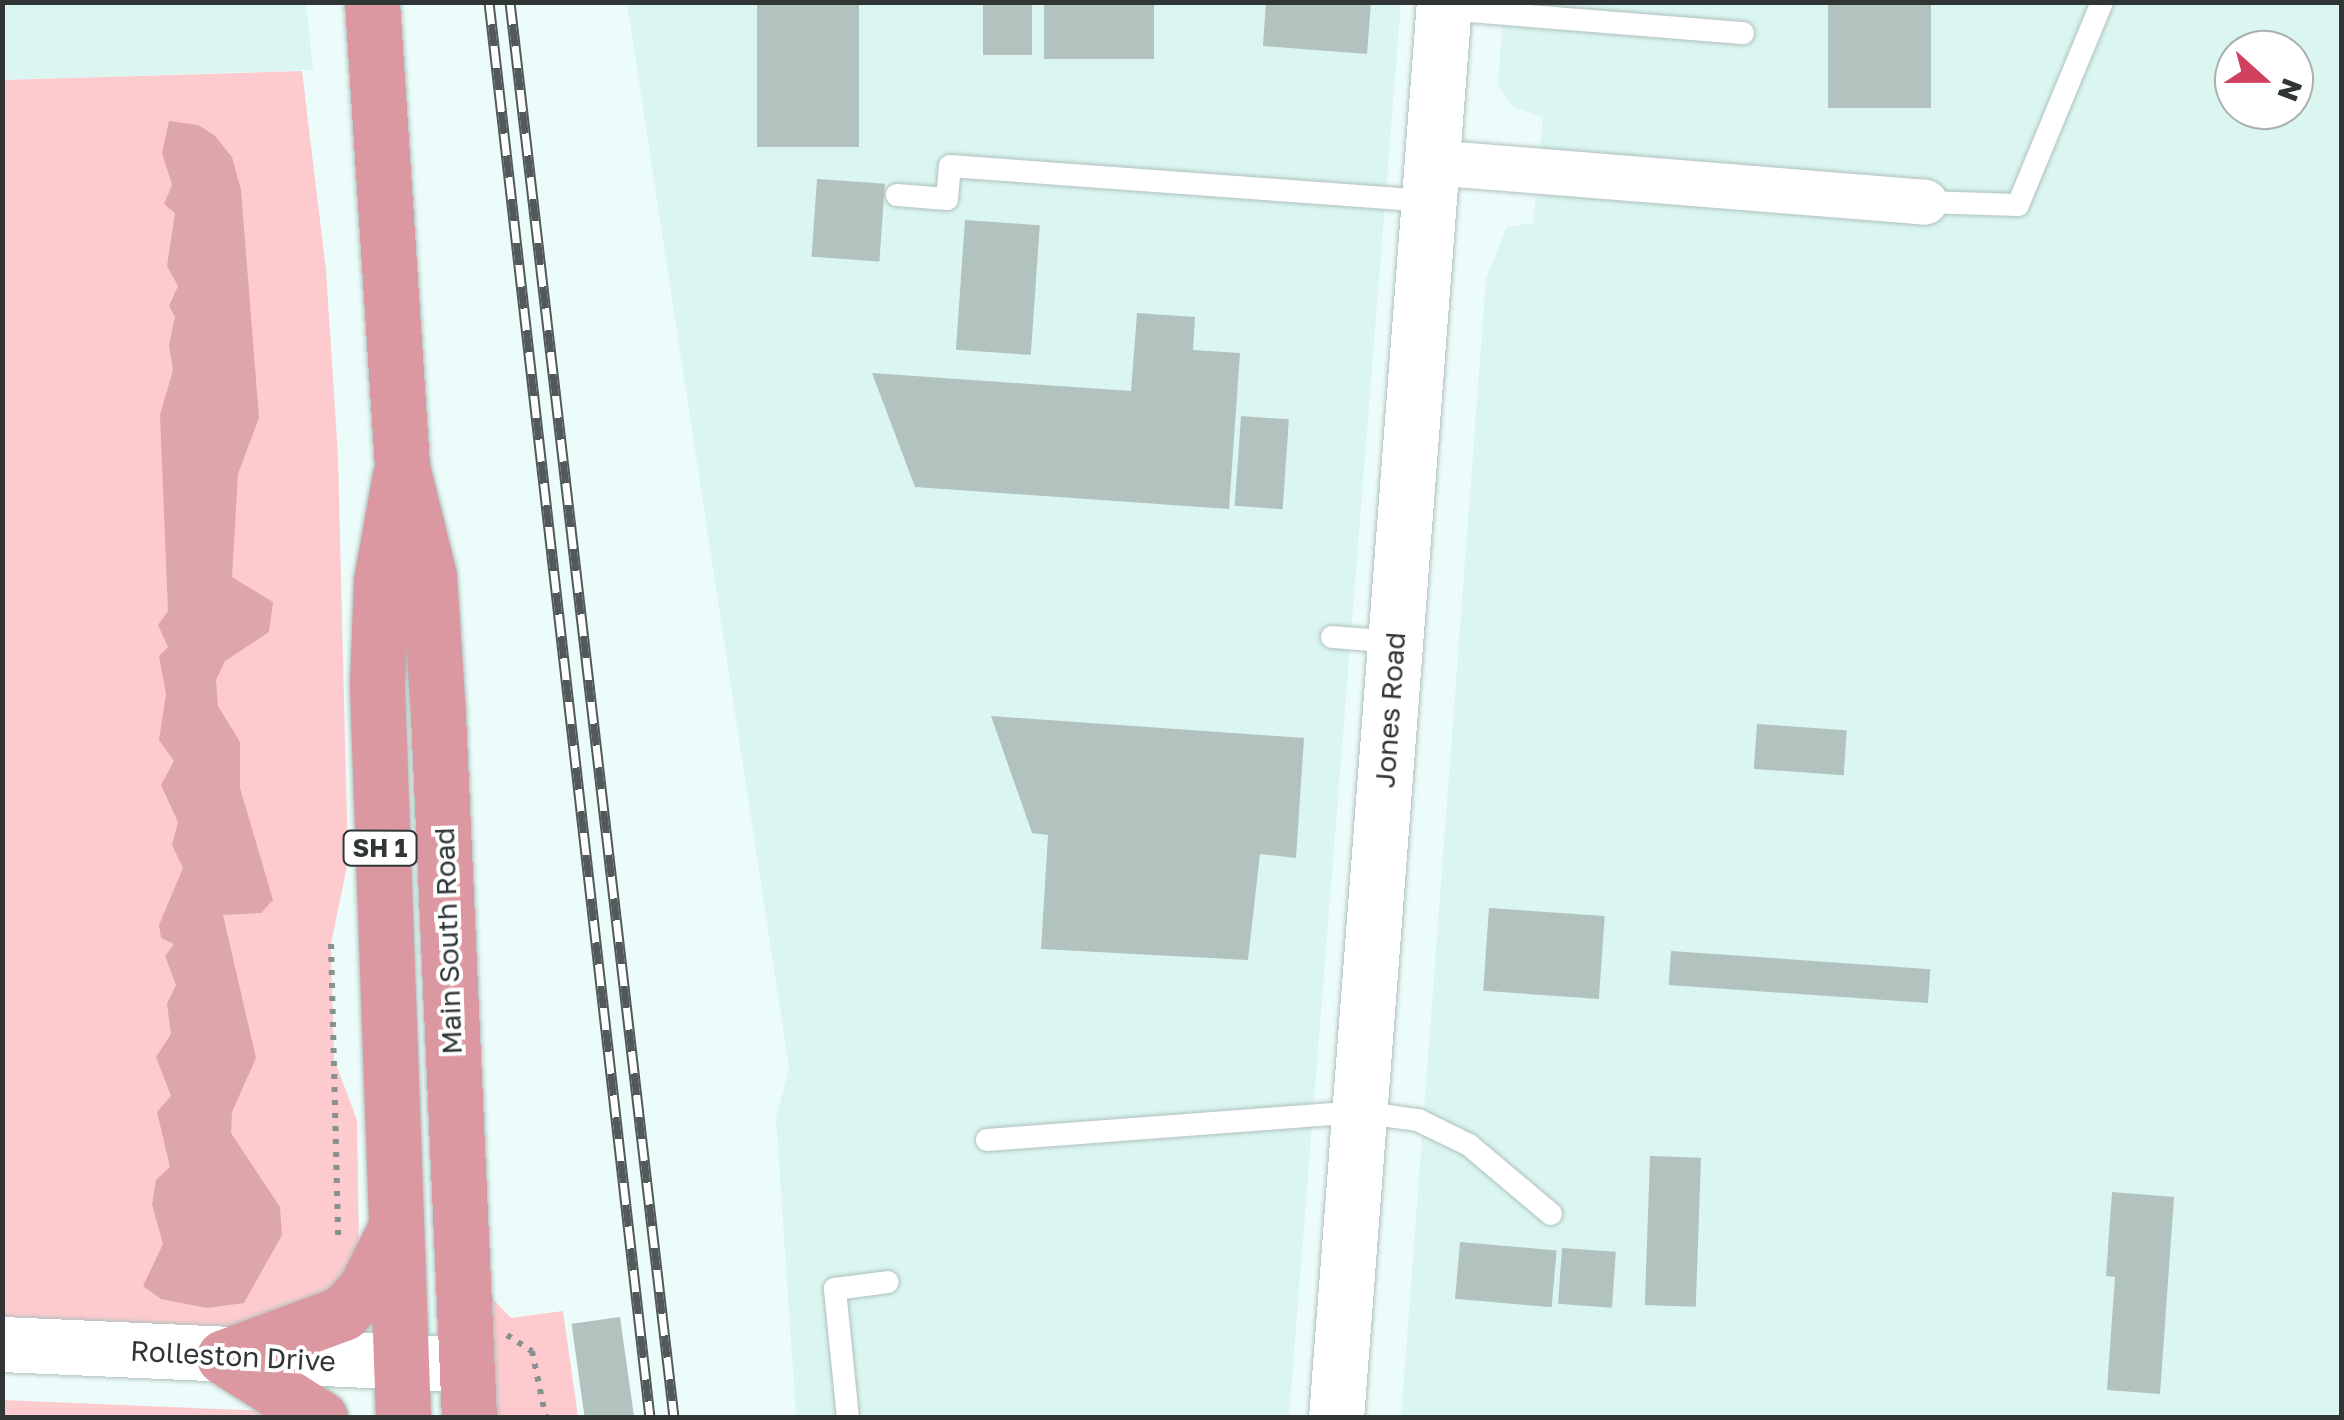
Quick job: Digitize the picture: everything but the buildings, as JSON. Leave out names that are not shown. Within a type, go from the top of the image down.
[{"type":"highway","name":"Main South Road","points":[[367,5],[402,467],[428,576],[453,849],[478,1350],[469,1418]]},
{"type":"highway","name":"Main South Road","points":[[402,467],[381,581],[377,687],[394,1231],[404,1418]]},
{"type":"highway","points":[[224,1357],[344,1313],[365,1289],[394,1231]]},
{"type":"highway","points":[[224,1357],[320,1418]]},
{"type":"main road","name":"Jones Road","points":[[1336,1418],[1443,6]]},
{"type":"main road","name":"Rolleston Drive","points":[[2,1344],[401,1364],[478,1350]]},
{"type":"street","points":[[1430,181],[1924,202]]},
{"type":"lane","points":[[1924,202],[2018,205],[2102,2]]},
{"type":"lane","points":[[1443,6],[1744,33]]},
{"type":"lane","points":[[896,195],[947,199],[950,166],[1430,181]]},
{"type":"lane","points":[[1332,637],[1395,642]]},
{"type":"lane","points":[[987,1140],[1359,1112],[1418,1120],[1469,1145],[1551,1214]]},
{"type":"lane","points":[[848,1418],[836,1288],[888,1282]]},
{"type":"path","points":[[331,944],[337,1247]]},
{"type":"path","points":[[478,1350],[518,1338],[532,1350],[546,1418]]},
{"type":"shaded area","points":[[2,3],[306,3],[313,70],[3,80]]},
{"type":"shaded area","points":[[627,3],[1401,3],[1289,1417],[796,1417],[776,1118],[789,1068]]},
{"type":"shaded area","points":[[1504,3],[2341,3],[2341,1417],[1401,1418],[1486,279],[1507,227],[1533,223],[1543,118],[1510,105],[1498,84]]},
{"type":"shaded area","points":[[302,71],[326,270],[338,456],[348,861],[331,944],[334,1059],[357,1120],[359,1247],[346,1285],[245,1331],[3,1319],[2,80]]},
{"type":"shaded area","points":[[169,121],[198,125],[214,135],[232,157],[241,190],[259,418],[238,474],[232,577],[273,602],[269,632],[225,661],[216,680],[218,706],[240,742],[240,788],[273,900],[261,913],[223,915],[256,1058],[232,1112],[231,1133],[280,1207],[282,1235],[244,1303],[207,1308],[161,1299],[143,1286],[163,1244],[152,1204],[156,1180],[170,1167],[157,1112],[171,1096],[156,1057],[171,1034],[167,1004],[176,985],[165,956],[174,944],[161,938],[159,925],[183,868],[172,845],[178,822],[161,785],[174,761],[159,740],[166,694],[159,656],[168,647],[158,625],[168,611],[160,415],[173,370],[169,345],[175,317],[169,306],[178,286],[167,266],[175,213],[164,204],[172,185],[162,153]]},
{"type":"shaded area","points":[[491,1297],[511,1318],[563,1311],[578,1417],[496,1417]]},
{"type":"shaded area","points":[[3,1400],[269,1411],[279,1418],[3,1418]]},
{"type":"railway","points":[[489,2],[650,1418]]},
{"type":"railway","points":[[510,2],[674,1418]]}]
